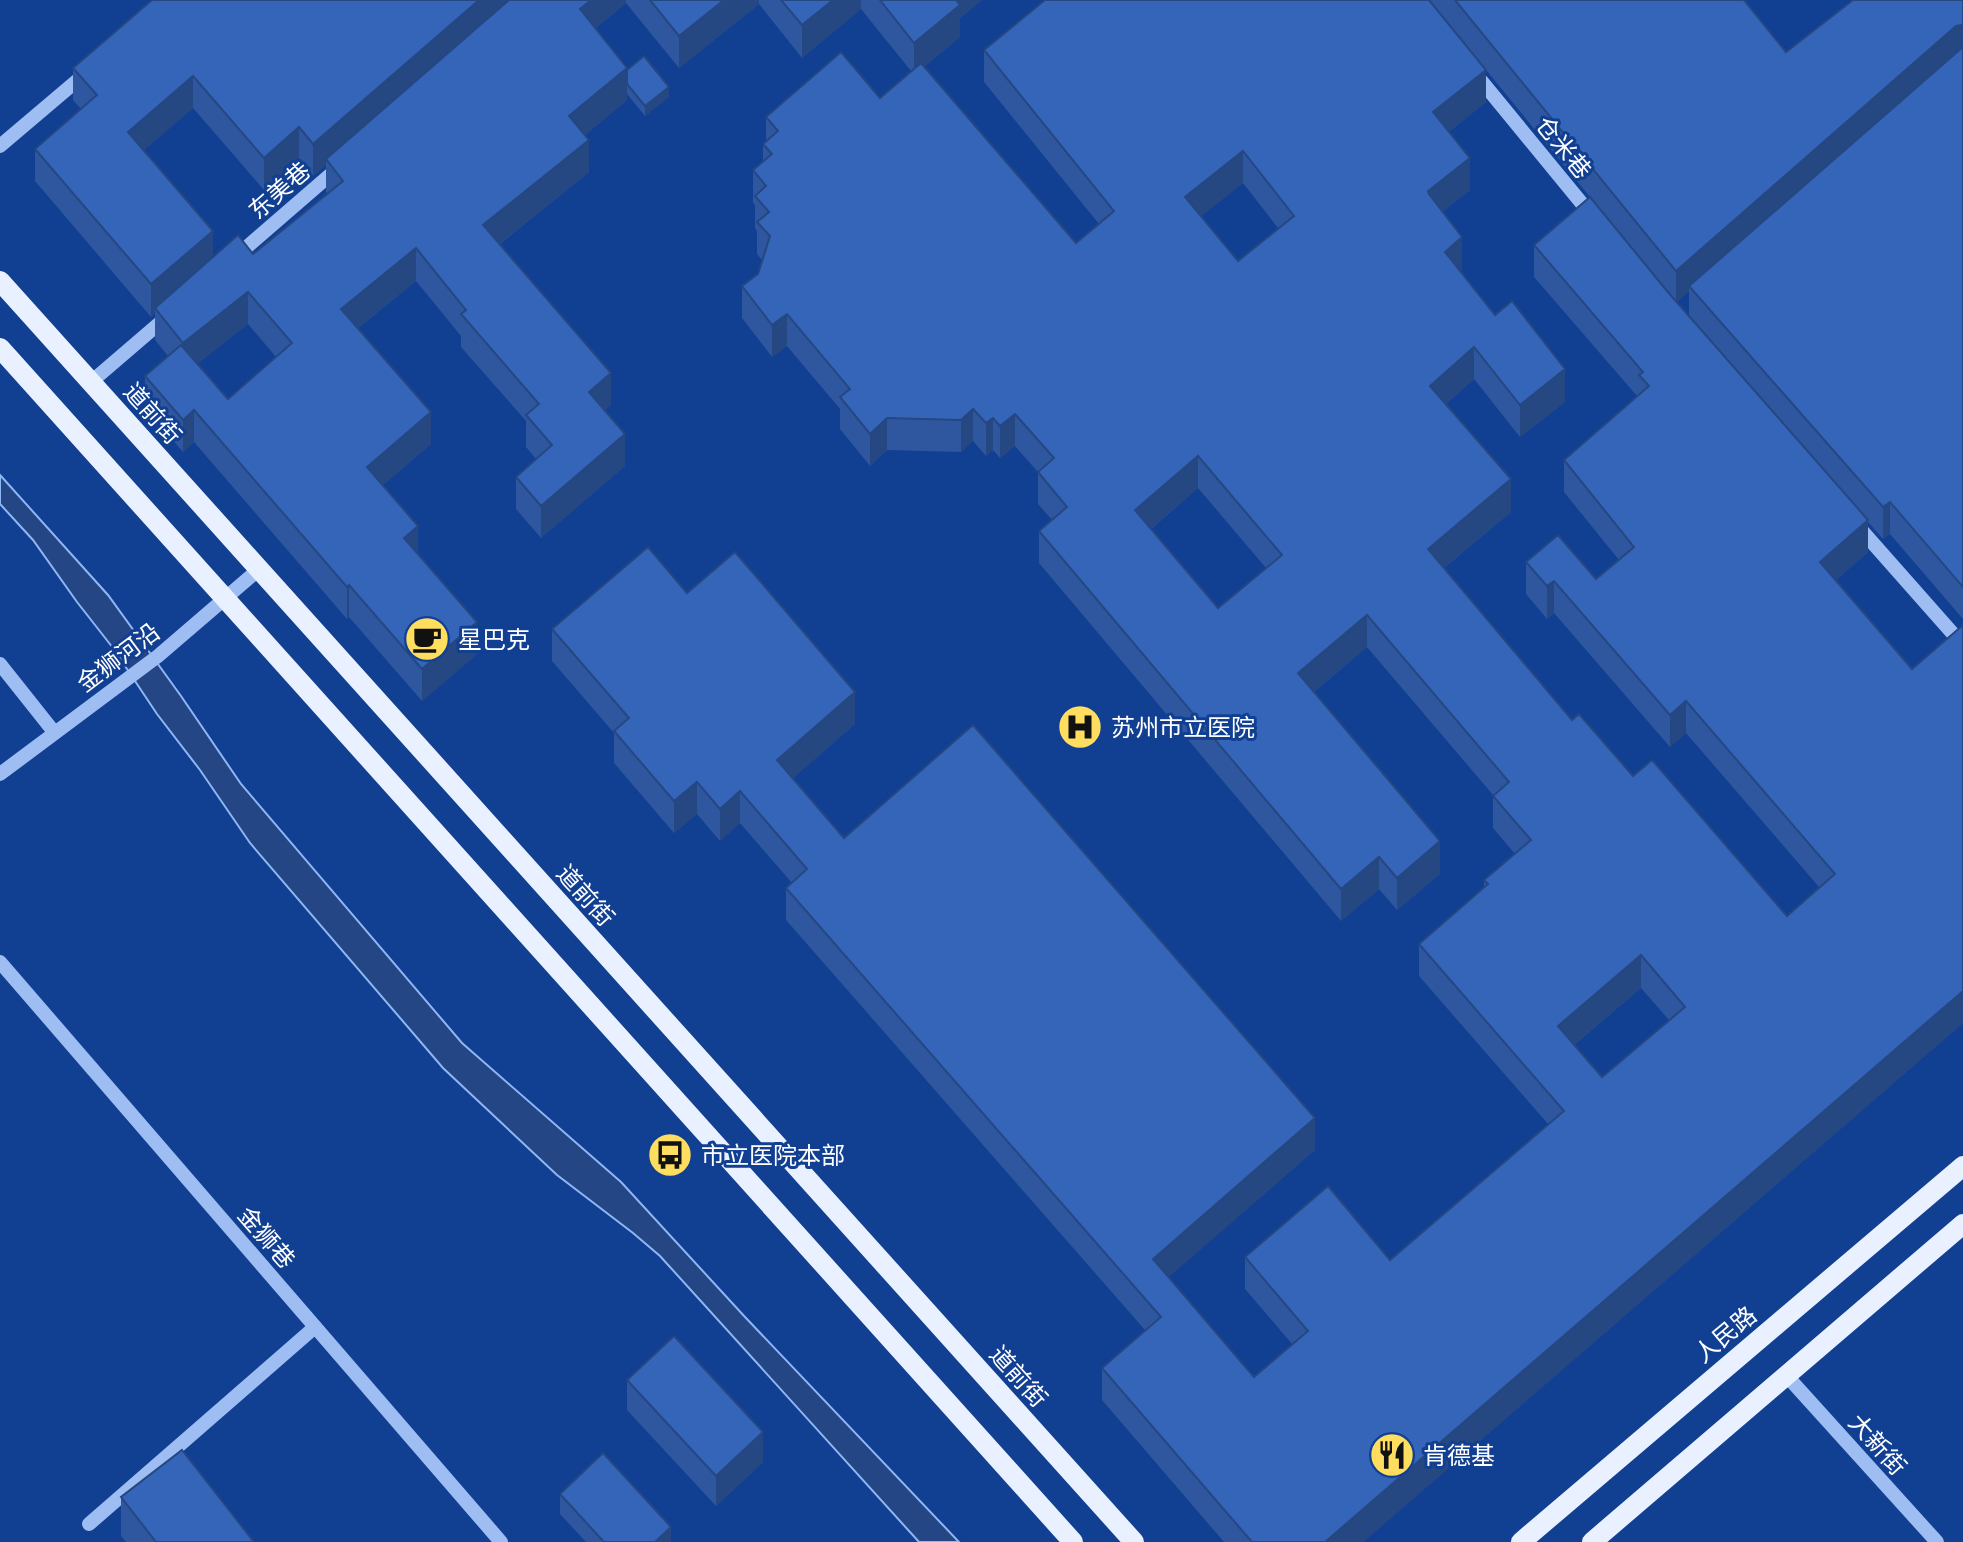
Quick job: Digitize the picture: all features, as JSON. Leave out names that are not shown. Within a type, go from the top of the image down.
[{"type":"main road","name":"道前街","points":[[0,281],[1134,1542]]},
{"type":"main road","points":[[0,348],[1073,1542]]},
{"type":"main road","name":"人民路","points":[[1521,1542],[1963,1166]]},
{"type":"main road","points":[[1592,1542],[1963,1224]]},
{"type":"street","name":"仓米巷","points":[[1464,59],[1600,226]]},
{"type":"street","points":[[0,146],[92,68]]},
{"type":"street","name":"东美巷","points":[[222,268],[353,155]]},
{"type":"street","points":[[91,382],[174,310]]},
{"type":"street","points":[[1850,516],[1963,645]]},
{"type":"street","name":"金狮河沿","points":[[0,774],[158,656],[258,570]]},
{"type":"street","points":[[0,664],[54,732]]},
{"type":"street","name":"金狮巷","points":[[0,962],[501,1542]]},
{"type":"street","points":[[89,1524],[315,1327]]},
{"type":"street","name":"大新街","points":[[1786,1375],[1937,1542]]},
{"type":"water","points":[[0,475],[108,595],[241,784],[462,1043],[621,1182],[959,1542],[919,1542],[660,1256],[557,1175],[443,1068],[250,843],[113,648],[33,540],[0,504]]},
{"type":"building","points":[[152,0],[479,0],[313,144],[299,127],[264,158],[193,76],[128,132],[213,231],[151,284],[35,149],[97,95],[73,68]]},
{"type":"building","points":[[509,0],[591,0],[580,9],[627,68],[569,116],[589,140],[483,225],[611,373],[589,392],[625,434],[541,506],[516,477],[552,445],[526,415],[539,404],[461,314],[466,310],[416,248],[341,309],[431,412],[367,467],[418,526],[404,538],[477,622],[422,669],[194,410],[183,420],[145,376],[181,345],[228,399],[292,343],[248,292],[183,343],[155,308],[238,235],[253,254],[343,181],[326,159]]},
{"type":"building","points":[[650,0],[724,0],[679,36]]},
{"type":"building","points":[[781,0],[833,0],[802,25]]},
{"type":"building","points":[[880,0],[956,0],[960,5],[914,43]]},
{"type":"building","points":[[1045,0],[1429,0],[1486,70],[1433,112],[1470,158],[1428,191],[1462,237],[1445,252],[1495,315],[1512,301],[1565,369],[1520,405],[1474,347],[1430,386],[1511,479],[1428,549],[1572,720],[1579,714],[1633,776],[1652,760],[1787,916],[1835,874],[1686,701],[1670,715],[1554,581],[1547,586],[1526,562],[1558,535],[1596,579],[1634,547],[1564,460],[1649,386],[1639,375],[1643,372],[1534,245],[1590,197],[1667,291],[1868,520],[1820,562],[1912,669],[1963,625],[1963,991],[1325,1542],[1252,1542],[1102,1368],[1161,1317],[786,888],[807,869],[740,791],[720,809],[697,782],[674,801],[614,731],[629,718],[552,629],[648,547],[687,593],[735,552],[855,692],[777,760],[844,838],[973,725],[1315,1118],[1153,1259],[1254,1377],[1308,1331],[1245,1257],[1328,1186],[1390,1260],[1564,1111],[1419,944],[1488,884],[1484,880],[1531,840],[1493,796],[1509,782],[1367,615],[1298,673],[1440,841],[1397,878],[1379,857],[1341,889],[1039,531],[1067,507],[1038,472],[1054,458],[1015,414],[1000,426],[993,418],[986,423],[973,409],[961,420],[887,418],[870,434],[840,397],[850,389],[787,314],[772,325],[742,286],[758,274],[770,236],[757,222],[769,212],[755,196],[766,186],[753,170],[772,154],[763,144],[778,131],[766,117],[841,52],[880,98],[921,63],[1076,243],[1114,211],[984,50]],"holes":[[[1243,151],[1294,216],[1238,261],[1185,197]],[[1198,456],[1282,555],[1218,608],[1135,510]],[[1641,955],[1685,1007],[1602,1077],[1558,1026]]]},
{"type":"building","points":[[1455,0],[1744,0],[1786,52],[1853,0],[1963,0],[1963,25],[1956,26],[1676,271]]},
{"type":"building","points":[[1963,47],[1963,587],[1890,502],[1883,507],[1689,286]]},
{"type":"building","points":[[644,56],[669,87],[645,106],[627,84],[627,70]]},
{"type":"building","points":[[674,1336],[763,1432],[716,1476],[627,1380]]},
{"type":"building","points":[[182,1450],[254,1542],[156,1542],[121,1497]]},
{"type":"building","points":[[603,1453],[671,1527],[655,1542],[604,1542],[560,1494]]},
{"type":"place","name":"星巴克","points":[[427,639]]},
{"type":"place","name":"苏州市立医院","points":[[1080,727]]},
{"type":"place","name":"市立医院本部","points":[[670,1155]]},
{"type":"place","name":"肯德基","points":[[1392,1455]]}]
